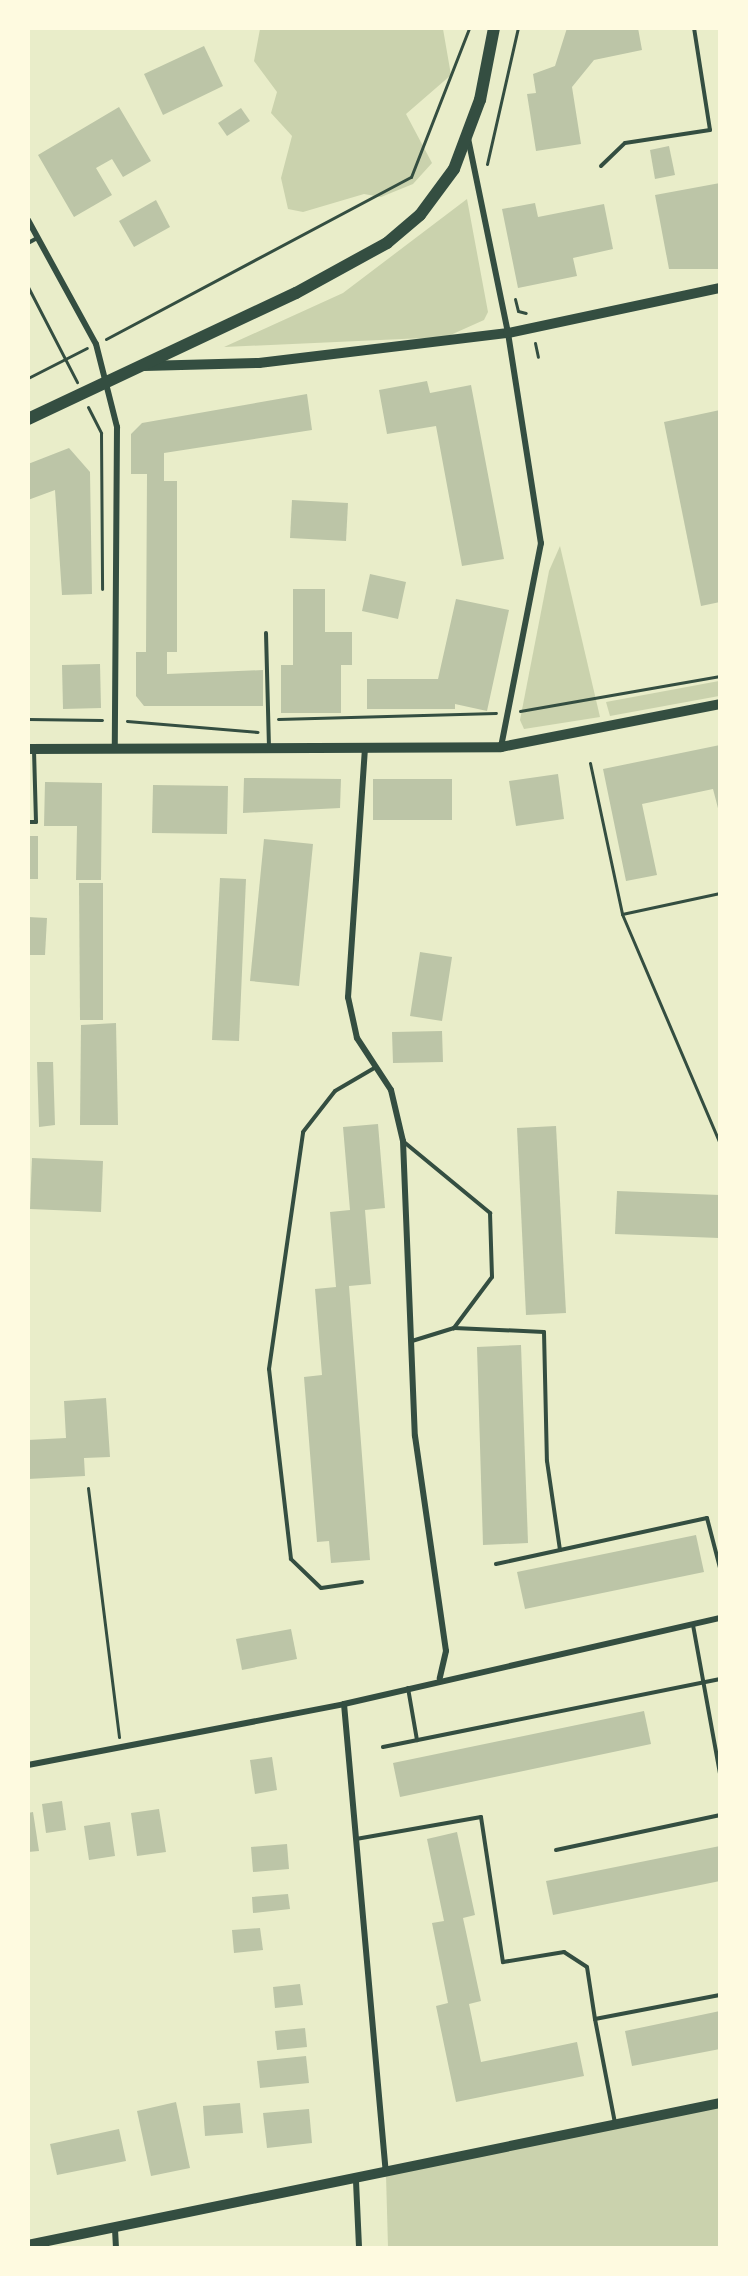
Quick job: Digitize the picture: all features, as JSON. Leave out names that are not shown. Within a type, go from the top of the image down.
[{"type":"main road","points":[[28,419],[296,293],[387,243],[440,190],[468,138],[494,28]]},
{"type":"street","points":[[468,138],[508,333],[541,543],[501,747]]},
{"type":"street","points":[[28,220],[96,344],[108,381],[117,426],[115,749]]},
{"type":"street","points":[[139,366],[259,363],[508,333],[720,288]]},
{"type":"street","points":[[32,749],[501,747],[720,704]]},
{"type":"street","points":[[364,748],[348,997],[357,1038],[392,1090],[403,1141],[415,1436],[446,1651],[440,1678]]},
{"type":"street","points":[[28,1765],[344,1704],[440,1678],[720,1618]]},
{"type":"street","points":[[344,1704],[386,2175]]},
{"type":"street","points":[[28,2245],[386,2175],[720,2103]]},
{"type":"street","points":[[356,2181],[359,2247]]},
{"type":"street","points":[[115,2229],[116,2247]]},
{"type":"lane","points":[[601,166],[625,143],[710,130],[694,28]]},
{"type":"lane","points":[[28,243],[38,237]]},
{"type":"lane","points":[[266,633],[269,748]]},
{"type":"lane","points":[[28,822],[36,822],[32,749]]},
{"type":"lane","points":[[362,1582],[321,1588],[291,1559],[268,1369],[303,1132],[335,1091],[376,1067]]},
{"type":"lane","points":[[403,1141],[490,1213],[492,1277],[454,1328]]},
{"type":"lane","points":[[411,1341],[454,1328],[544,1332],[547,1461],[560,1550]]},
{"type":"lane","points":[[496,1564],[707,1518],[720,1568]]},
{"type":"lane","points":[[693,1624],[700,1683],[720,1774]]},
{"type":"lane","points":[[383,1747],[720,1679]]},
{"type":"lane","points":[[408,1687],[417,1740]]},
{"type":"lane","points":[[556,1850],[720,1815]]},
{"type":"lane","points":[[355,1839],[481,1817],[504,1962],[564,1952],[587,1967],[615,2126]]},
{"type":"lane","points":[[595,2019],[720,1995]]},
{"type":"path","points":[[489,174],[487,163],[518,28]]},
{"type":"path","points":[[28,378],[411,177],[470,29]]},
{"type":"path","points":[[28,287],[68,358],[101,433],[102,599]]},
{"type":"path","points":[[513,288],[518,311],[531,315]]},
{"type":"path","points":[[507,713],[720,676]]},
{"type":"path","points":[[590,763],[622,914],[720,1144]]},
{"type":"path","points":[[622,914],[720,893]]},
{"type":"path","points":[[88,1488],[121,1748]]},
{"type":"green space","points":[[260,29],[443,29],[451,75],[406,114],[432,163],[413,184],[381,197],[364,194],[303,212],[288,209],[281,178],[292,136],[271,113],[277,92],[254,61]]},
{"type":"green space","points":[[467,199],[488,312],[484,320],[446,337],[224,347],[343,293]]},
{"type":"green space","points":[[560,546],[600,717],[524,729],[520,720],[549,571]]},
{"type":"green space","points":[[719,681],[719,696],[610,716],[606,702]]},
{"type":"green space","points":[[719,2107],[719,2247],[388,2247],[386,2175]]},
{"type":"building","points":[[567,28],[638,28],[642,50],[594,60],[572,87],[581,144],[536,151],[527,94],[536,93],[533,74],[555,66]]},
{"type":"building","points":[[204,46],[223,86],[163,115],[144,74]]},
{"type":"building","points":[[119,107],[151,161],[123,177],[112,159],[96,168],[112,195],[74,217],[38,155]]},
{"type":"building","points":[[241,108],[250,121],[227,136],[218,123]]},
{"type":"building","points":[[669,146],[675,175],[655,179],[650,150]]},
{"type":"building","points":[[720,183],[720,269],[669,269],[655,195]]},
{"type":"building","points":[[156,200],[170,227],[134,247],[119,221]]},
{"type":"building","points":[[535,203],[538,217],[604,204],[613,249],[573,258],[577,276],[518,288],[502,209]]},
{"type":"building","points":[[427,381],[430,393],[471,385],[504,559],[462,566],[436,426],[387,434],[379,390]]},
{"type":"building","points":[[307,394],[312,430],[164,453],[164,481],[177,481],[177,652],[167,652],[167,674],[263,670],[263,706],[144,706],[136,696],[136,652],[146,652],[147,474],[131,474],[131,434],[142,423]]},
{"type":"building","points":[[720,410],[720,602],[701,606],[664,422]]},
{"type":"building","points":[[69,448],[90,472],[92,594],[62,595],[55,490],[28,500],[28,464]]},
{"type":"building","points":[[292,500],[348,503],[346,541],[290,538]]},
{"type":"building","points":[[370,574],[406,582],[398,619],[362,611]]},
{"type":"building","points":[[293,589],[325,589],[325,632],[352,632],[352,665],[341,665],[341,713],[281,713],[281,665],[293,665]]},
{"type":"building","points":[[456,599],[509,610],[487,711],[455,704],[455,709],[367,709],[367,679],[438,679]]},
{"type":"building","points":[[100,664],[101,708],[63,709],[62,665]]},
{"type":"building","points":[[720,745],[720,816],[713,789],[642,804],[657,875],[626,881],[603,769]]},
{"type":"building","points":[[558,774],[564,819],[516,826],[509,781]]},
{"type":"building","points":[[244,778],[341,779],[340,808],[243,813]]},
{"type":"building","points":[[373,779],[452,779],[452,820],[373,820]]},
{"type":"building","points":[[45,782],[102,783],[101,880],[76,880],[77,826],[44,826]]},
{"type":"building","points":[[153,785],[228,786],[227,834],[152,833]]},
{"type":"building","points":[[28,836],[38,836],[38,879],[28,879]]},
{"type":"building","points":[[264,839],[313,844],[299,986],[250,981]]},
{"type":"building","points":[[220,878],[246,879],[239,1041],[212,1040]]},
{"type":"building","points":[[79,883],[103,883],[103,1020],[80,1020]]},
{"type":"building","points":[[28,917],[47,918],[45,955],[28,955]]},
{"type":"building","points":[[420,952],[452,957],[442,1021],[410,1016]]},
{"type":"building","points":[[116,1023],[118,1125],[80,1125],[81,1025]]},
{"type":"building","points":[[442,1031],[443,1062],[393,1063],[392,1032]]},
{"type":"building","points":[[37,1062],[53,1062],[55,1125],[39,1127]]},
{"type":"building","points":[[378,1124],[385,1208],[365,1210],[371,1284],[349,1286],[370,1560],[331,1563],[329,1541],[317,1542],[304,1377],[322,1375],[315,1289],[336,1287],[330,1212],[350,1210],[343,1127]]},
{"type":"building","points":[[556,1126],[566,1313],[526,1315],[517,1128]]},
{"type":"building","points":[[32,1158],[103,1161],[101,1212],[30,1209]]},
{"type":"building","points":[[617,1191],[720,1195],[719,1238],[615,1234]]},
{"type":"building","points":[[521,1345],[528,1543],[483,1545],[477,1347]]},
{"type":"building","points":[[106,1398],[110,1457],[84,1458],[85,1476],[28,1479],[28,1440],[66,1438],[64,1401]]},
{"type":"building","points":[[696,1535],[704,1572],[525,1609],[517,1572]]},
{"type":"building","points":[[291,1629],[297,1659],[242,1670],[236,1639]]},
{"type":"building","points":[[644,1711],[651,1744],[400,1797],[393,1763]]},
{"type":"building","points":[[272,1757],[277,1790],[255,1794],[250,1760]]},
{"type":"building","points":[[62,1801],[66,1830],[46,1833],[42,1804]]},
{"type":"building","points":[[159,1809],[166,1852],[137,1856],[131,1813]]},
{"type":"building","points":[[33,1812],[39,1851],[28,1852],[28,1813]]},
{"type":"building","points":[[110,1822],[115,1856],[89,1860],[84,1826]]},
{"type":"building","points":[[457,1832],[475,1915],[463,1918],[481,2001],[469,2004],[481,2062],[577,2042],[584,2076],[456,2102],[436,2006],[448,2003],[432,1923],[444,1921],[427,1839]]},
{"type":"building","points":[[287,1844],[289,1869],[253,1872],[251,1847]]},
{"type":"building","points":[[720,1846],[720,1881],[553,1915],[546,1881]]},
{"type":"building","points":[[288,1894],[290,1909],[253,1913],[252,1897]]},
{"type":"building","points":[[260,1928],[263,1950],[234,1953],[232,1930]]},
{"type":"building","points":[[300,1984],[303,2005],[275,2008],[273,1987]]},
{"type":"building","points":[[720,2011],[720,2049],[632,2066],[625,2031]]},
{"type":"building","points":[[305,2028],[307,2047],[277,2050],[275,2031]]},
{"type":"building","points":[[306,2056],[309,2083],[260,2088],[257,2061]]},
{"type":"building","points":[[176,2102],[190,2168],[151,2176],[137,2111]]},
{"type":"building","points":[[240,2103],[243,2133],[205,2136],[203,2106]]},
{"type":"building","points":[[309,2109],[312,2143],[267,2148],[263,2113]]},
{"type":"building","points":[[119,2129],[126,2161],[57,2175],[50,2144]]}]
